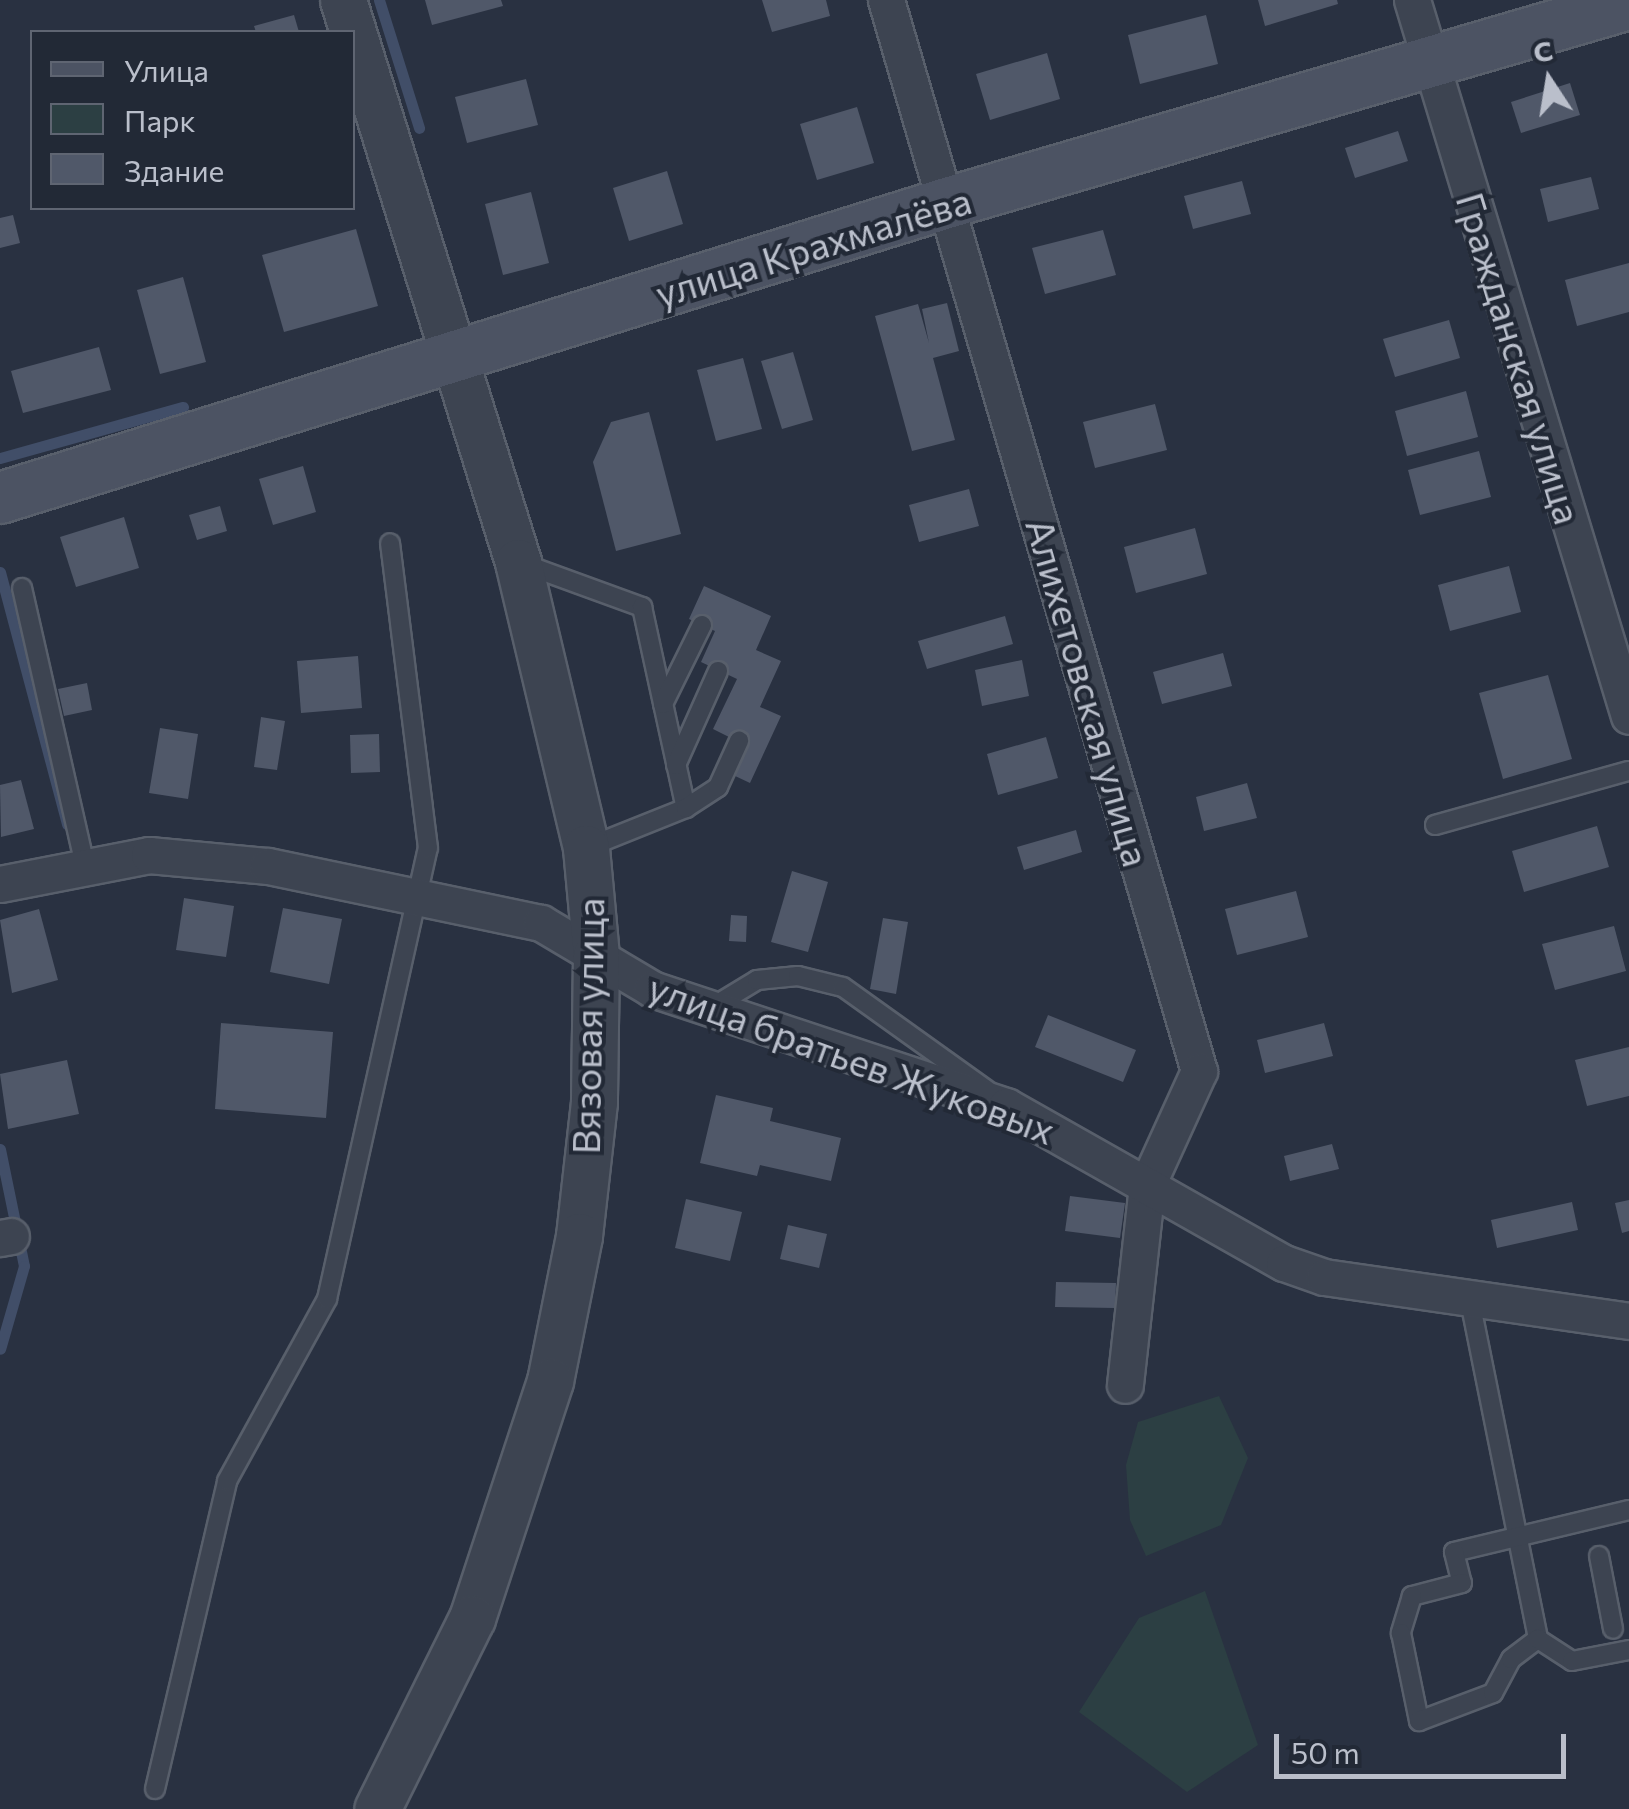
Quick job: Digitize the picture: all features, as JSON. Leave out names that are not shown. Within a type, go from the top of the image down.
[{"type":"main road","name":"улица Крахмалёва","points":[[0,498],[454,360],[947,203],[1629,4]]},
{"type":"street","name":"Вязовая улица","points":[[343,0],[352,30]]},
{"type":"street","name":"Алихетовская улица","points":[[886,0],[1199,1072],[1147,1185],[1125,1385]]},
{"type":"street","name":"Гражданская улица","points":[[1412,0],[1629,716]]},
{"type":"street","name":"Вязовая улица","points":[[355,39],[518,562],[586,848],[596,955],[594,1102],[579,1236],[550,1382],[472,1618],[377,1809]]},
{"type":"street","name":"улица братьев Жуковых","points":[[0,884],[150,855],[268,866],[541,922],[652,989],[1006,1106],[1324,1277],[1629,1321]]},
{"type":"lane","points":[[155,1789],[226,1480],[326,1300],[428,848],[390,542]]},
{"type":"lane","points":[[518,562],[642,606],[686,808]]},
{"type":"lane","points":[[22,588],[85,866]]},
{"type":"lane","points":[[663,704],[702,625]]},
{"type":"lane","points":[[676,765],[718,670]]},
{"type":"lane","points":[[586,848],[686,808],[718,787],[738,741]]},
{"type":"lane","points":[[1435,826],[1629,771]]},
{"type":"lane","points":[[708,1009],[757,980],[798,976],[842,986],[921,1036],[1006,1106]]},
{"type":"lane","points":[[1468,1296],[1521,1536],[1538,1638],[1572,1660],[1629,1650]]},
{"type":"lane","points":[[1538,1638],[1511,1659],[1493,1693],[1418,1721],[1403,1606],[1462,1583],[1454,1552],[1629,1510]]},
{"type":"lane","points":[[1599,1556],[1613,1628]]},
{"type":"green space","points":[[1219,1396],[1248,1458],[1221,1525],[1146,1556],[1130,1520],[1126,1465],[1138,1422]]},
{"type":"green space","points":[[1205,1591],[1258,1745],[1187,1792],[1079,1712],[1139,1618]]},
{"type":"building","points":[[425,0],[501,0],[503,6],[432,25]]},
{"type":"building","points":[[762,0],[826,0],[830,16],[772,32]]},
{"type":"building","points":[[1258,0],[1337,0],[1338,4],[1265,26]]},
{"type":"building","points":[[294,15],[298,30],[255,30],[254,26]]},
{"type":"building","points":[[1206,15],[1218,64],[1140,84],[1128,35]]},
{"type":"building","points":[[1047,53],[1060,99],[990,120],[976,74]]},
{"type":"building","points":[[526,79],[538,125],[467,143],[455,97]]},
{"type":"building","points":[[1570,83],[1580,115],[1521,133],[1511,102]]},
{"type":"building","points":[[857,107],[874,163],[817,180],[800,124]]},
{"type":"building","points":[[1398,131],[1408,161],[1355,178],[1345,148]]},
{"type":"building","points":[[667,171],[683,224],[629,241],[613,188]]},
{"type":"building","points":[[1591,177],[1599,209],[1548,222],[1540,189]]},
{"type":"building","points":[[1242,181],[1251,214],[1193,229],[1184,196]]},
{"type":"building","points":[[531,192],[549,263],[503,275],[485,204]]},
{"type":"building","points":[[13,215],[20,243],[0,248],[0,218]]},
{"type":"building","points":[[356,229],[378,306],[284,332],[262,255]]},
{"type":"building","points":[[1103,230],[1116,275],[1045,294],[1032,248]]},
{"type":"building","points":[[1629,263],[1629,312],[1577,326],[1565,280]]},
{"type":"building","points":[[183,277],[206,362],[160,374],[137,290]]},
{"type":"building","points":[[947,303],[959,351],[933,358],[955,440],[912,451],[875,316],[918,304],[929,343],[922,309]]},
{"type":"building","points":[[1449,320],[1460,358],[1395,377],[1383,339]]},
{"type":"building","points":[[99,347],[111,390],[23,413],[11,371]]},
{"type":"building","points":[[793,352],[813,420],[782,429],[761,361]]},
{"type":"building","points":[[743,358],[762,429],[716,441],[697,370]]},
{"type":"building","points":[[1466,391],[1478,437],[1407,456],[1395,411]]},
{"type":"building","points":[[1155,404],[1167,450],[1095,468],[1083,422]]},
{"type":"building","points":[[649,412],[681,534],[616,551],[593,462],[611,422]]},
{"type":"building","points":[[1479,451],[1491,497],[1420,515],[1408,470]]},
{"type":"building","points":[[303,466],[316,512],[273,525],[259,479]]},
{"type":"building","points":[[969,489],[979,526],[919,542],[909,505]]},
{"type":"building","points":[[220,506],[227,531],[197,540],[189,515]]},
{"type":"building","points":[[124,517],[139,568],[76,587],[60,537]]},
{"type":"building","points":[[1195,528],[1207,574],[1136,593],[1124,547]]},
{"type":"building","points":[[1509,566],[1521,612],[1450,631],[1438,585]]},
{"type":"building","points":[[704,586],[771,616],[756,650],[781,661],[760,707],[781,716],[750,783],[716,767],[729,737],[713,729],[737,679],[701,662],[715,631],[689,619]]},
{"type":"building","points":[[1005,616],[1013,644],[927,669],[918,641]]},
{"type":"building","points":[[1223,653],[1232,686],[1162,704],[1153,672]]},
{"type":"building","points":[[358,656],[362,708],[301,713],[297,661]]},
{"type":"building","points":[[1022,660],[1029,696],[982,706],[975,670]]},
{"type":"building","points":[[1548,675],[1572,759],[1503,779],[1479,693]]},
{"type":"building","points":[[87,683],[92,710],[64,716],[58,689]]},
{"type":"building","points":[[261,717],[285,721],[277,770],[254,767]]},
{"type":"building","points":[[160,728],[198,734],[188,799],[149,793]]},
{"type":"building","points":[[379,734],[380,772],[351,773],[350,735]]},
{"type":"building","points":[[1046,737],[1058,778],[998,795],[987,754]]},
{"type":"building","points":[[21,780],[34,829],[1,837],[0,785]]},
{"type":"building","points":[[1247,783],[1257,818],[1204,831],[1196,797]]},
{"type":"building","points":[[1597,826],[1609,867],[1524,892],[1512,851]]},
{"type":"building","points":[[1076,830],[1082,852],[1024,870],[1017,847]]},
{"type":"building","points":[[792,871],[828,882],[808,952],[771,942]]},
{"type":"building","points":[[1296,891],[1308,937],[1237,955],[1225,909]]},
{"type":"building","points":[[184,898],[234,906],[226,957],[176,950]]},
{"type":"building","points":[[283,908],[342,919],[329,984],[270,972]]},
{"type":"building","points":[[39,909],[58,980],[12,993],[0,920]]},
{"type":"building","points":[[731,915],[747,916],[746,942],[729,941]]},
{"type":"building","points":[[883,918],[908,922],[896,994],[870,989]]},
{"type":"building","points":[[1614,926],[1626,971],[1555,990],[1542,944]]},
{"type":"building","points":[[1048,1015],[1136,1050],[1123,1082],[1035,1047]]},
{"type":"building","points":[[221,1023],[333,1032],[326,1118],[215,1109]]},
{"type":"building","points":[[1324,1023],[1333,1056],[1265,1073],[1257,1040]]},
{"type":"building","points":[[1629,1047],[1629,1096],[1587,1106],[1575,1060]]},
{"type":"building","points":[[67,1060],[79,1114],[8,1129],[0,1074]]},
{"type":"building","points":[[716,1095],[773,1108],[770,1121],[841,1138],[831,1181],[760,1165],[757,1176],[700,1163]]},
{"type":"building","points":[[1332,1144],[1339,1169],[1290,1181],[1284,1156]]},
{"type":"building","points":[[1070,1196],[1125,1203],[1120,1238],[1065,1231]]},
{"type":"building","points":[[686,1199],[742,1212],[730,1261],[675,1248]]},
{"type":"building","points":[[1629,1200],[1629,1231],[1622,1233],[1615,1203]]},
{"type":"building","points":[[1572,1202],[1578,1230],[1497,1248],[1491,1220]]},
{"type":"building","points":[[788,1225],[827,1234],[819,1268],[780,1259]]},
{"type":"building","points":[[1056,1282],[1116,1283],[1115,1308],[1055,1307]]},
{"type":"waterway","points":[[379,0],[419,128]]},
{"type":"waterway","points":[[0,458],[183,407]]},
{"type":"waterway","points":[[0,572],[67,824]]},
{"type":"waterway","points":[[0,1149],[24,1266],[0,1349]]}]
